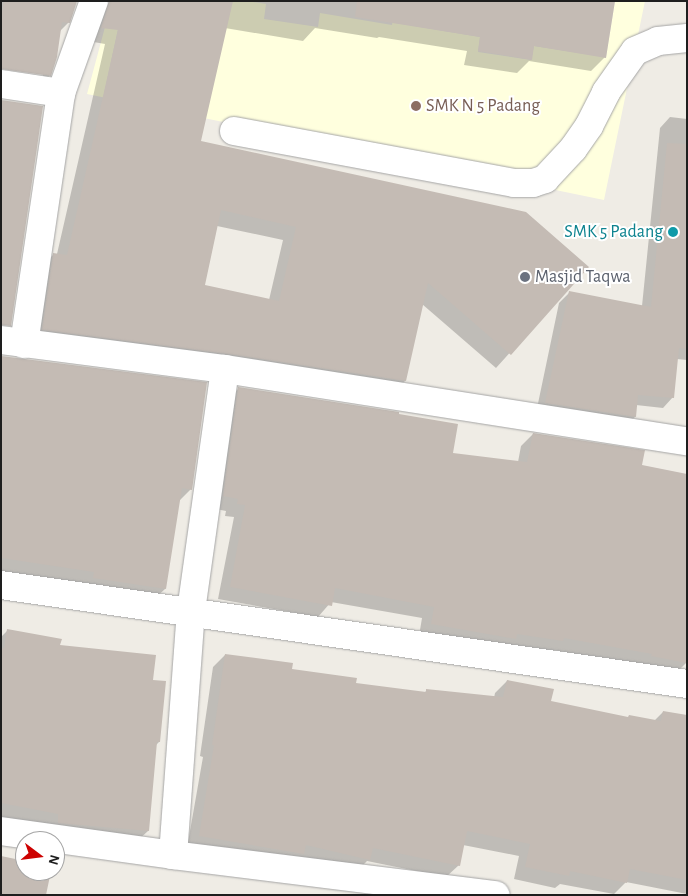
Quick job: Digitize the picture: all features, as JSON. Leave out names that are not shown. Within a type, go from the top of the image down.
[{"type":"street","points":[[94,1],[61,93],[13,342],[225,369],[687,441]]},
{"type":"street","points":[[234,131],[514,183],[534,183],[545,179],[573,149],[589,126],[606,92],[634,51],[658,41],[687,38]]},
{"type":"street","points":[[1,84],[61,93]]},
{"type":"street","points":[[173,855],[191,612],[225,369]]},
{"type":"street","points":[[1,585],[687,684]]},
{"type":"street","points":[[1,831],[173,855],[496,895]]},
{"type":"shaded area","name":"SMK N 5 Padang","points":[[112,1],[124,1],[104,94],[205,1],[247,1],[266,4],[264,19],[318,27],[320,13],[392,25],[396,1],[396,23],[480,37],[478,52],[531,60],[534,46],[606,57],[615,1],[645,1],[604,200],[87,94]]},
{"type":"building","points":[[4,1],[77,1],[70,23],[62,22],[57,57],[51,76],[1,69],[1,18]]},
{"type":"building","points":[[109,1],[233,1],[201,141],[526,212],[589,267],[511,355],[428,283],[406,381],[227,354],[42,330],[53,253],[67,255],[118,30],[101,28]],"holes":[[[221,210],[296,227],[279,301],[205,285]]]},
{"type":"building","points":[[357,1],[615,1],[606,58],[534,46],[532,60],[478,51],[480,37],[355,17]]},
{"type":"building","points":[[1,100],[43,106],[11,326],[1,325]]},
{"type":"building","points":[[667,143],[687,144],[687,349],[679,348],[674,398],[638,395],[636,417],[545,403],[569,291],[651,307]]},
{"type":"building","points":[[1,356],[207,382],[192,490],[182,488],[166,589],[93,578],[94,572],[1,558]]},
{"type":"building","points":[[238,387],[399,412],[399,414],[458,424],[453,453],[527,462],[533,433],[645,450],[642,465],[687,474],[687,663],[651,656],[652,654],[564,638],[563,641],[517,634],[516,639],[431,624],[434,607],[335,588],[332,606],[230,587],[245,505],[237,504],[238,499],[223,496]]},
{"type":"building","points":[[7,629],[62,639],[60,645],[156,655],[153,680],[166,681],[160,742],[157,742],[149,831],[58,823],[58,814],[1,803],[1,648],[4,648]]},
{"type":"building","points":[[225,654],[293,663],[292,669],[357,678],[356,683],[426,692],[426,689],[503,697],[507,680],[554,689],[551,701],[628,717],[629,715],[661,721],[663,711],[687,715],[687,880],[630,869],[627,883],[570,871],[569,876],[525,867],[530,844],[467,831],[460,866],[373,848],[370,860],[306,845],[304,854],[199,836],[214,745],[212,745]]},
{"type":"building","points":[[1,856],[15,859],[15,881],[49,881],[46,895],[1,895]]},
{"type":"place","name":"SMK N 5 Padang","points":[[416,106]]},
{"type":"place","name":"SMK 5 Padang","points":[[673,232]]},
{"type":"place","name":"Masjid Taqwa","points":[[525,277]]}]
